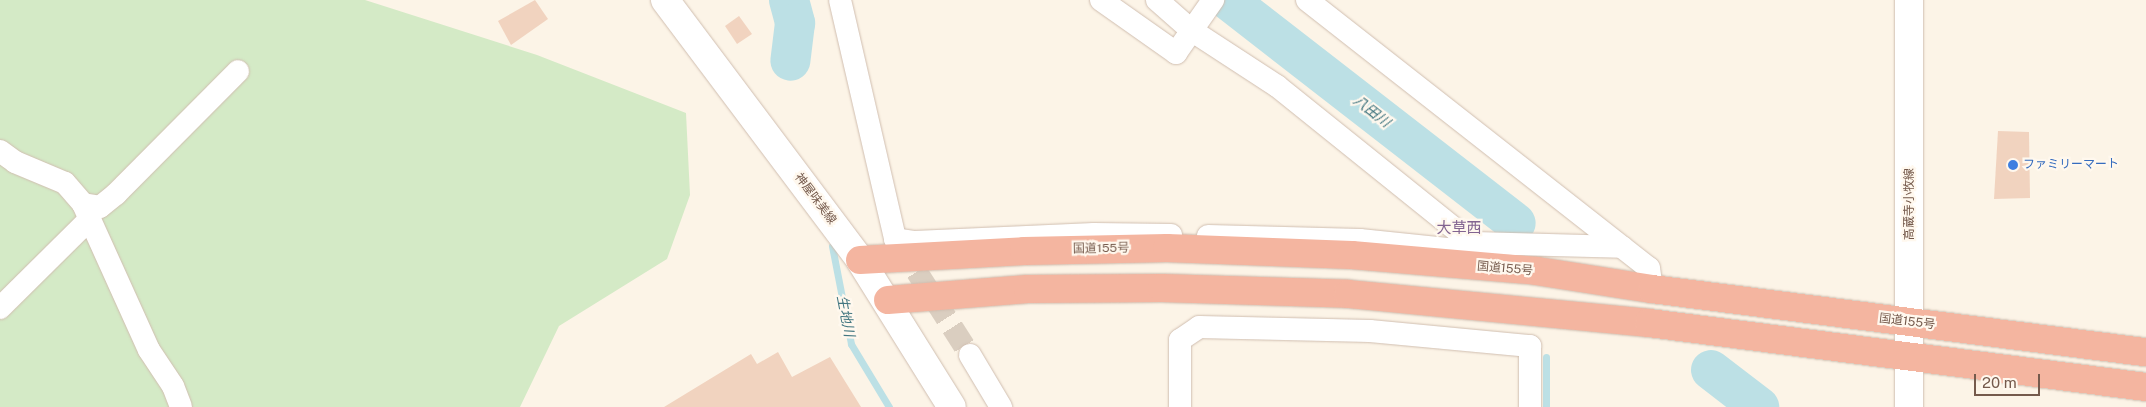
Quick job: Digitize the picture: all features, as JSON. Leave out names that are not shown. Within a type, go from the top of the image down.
[{"type":"highway","name":"国道155号","points":[[860,260],[1024,251],[1167,248],[1352,256],[1485,255],[1652,289],[2146,352]]},
{"type":"highway","points":[[888,300],[1047,289],[1162,288],[1348,294],[1533,309],[2146,387]]},
{"type":"main road","name":"神屋味美線","points":[[665,0],[860,260],[888,300],[952,407]]},
{"type":"main road","name":"高蔵寺小牧線","points":[[1909,0],[1911,323],[1909,407]]},
{"type":"street","points":[[840,0],[896,239],[915,242],[1094,234],[1340,239],[1485,255],[1622,247]]},
{"type":"street","points":[[1101,0],[1176,53],[1213,0]]},
{"type":"street","points":[[1157,0],[1277,86],[1485,255]]},
{"type":"street","points":[[1307,0],[1649,268],[1652,289]]},
{"type":"street","points":[[0,308],[86,212],[100,207],[116,194],[238,71]]},
{"type":"street","points":[[0,150],[16,162],[65,183],[86,212],[149,350],[173,386],[181,407]]},
{"type":"street","points":[[1180,407],[1180,340],[1199,326],[1370,331],[1530,346],[1530,407]]},
{"type":"street","points":[[970,355],[1001,407]]},
{"type":"green space","points":[[0,0],[365,0],[537,55],[686,113],[690,195],[667,259],[559,326],[520,407],[0,407]]},
{"type":"building","points":[[535,0],[548,19],[511,45],[498,21]]},
{"type":"building","points":[[739,16],[752,34],[737,44],[725,26]]},
{"type":"building","name":"ファミリーマート","points":[[1998,131],[2029,132],[2030,198],[1994,199]]},
{"type":"building","points":[[778,352],[792,377],[830,357],[861,407],[664,407],[751,354],[757,364]]},
{"type":"waterway","name":"生地川","points":[[789,0],[795,23],[790,61]]},
{"type":"waterway","name":"八田川","points":[[1228,0],[1516,223]]},
{"type":"waterway","name":"生地川","points":[[832,246],[851,344],[889,407]]},
{"type":"waterway","points":[[1546,357],[1546,407]]},
{"type":"waterway","name":"八田川","points":[[1711,370],[1759,407]]},
{"type":"tunnel","points":[[899,244],[970,355]]},
{"type":"place","name":"ファミリーマート","points":[[2013,165]]},
{"type":"district","name":"大草西","points":[[1459,228]]}]
